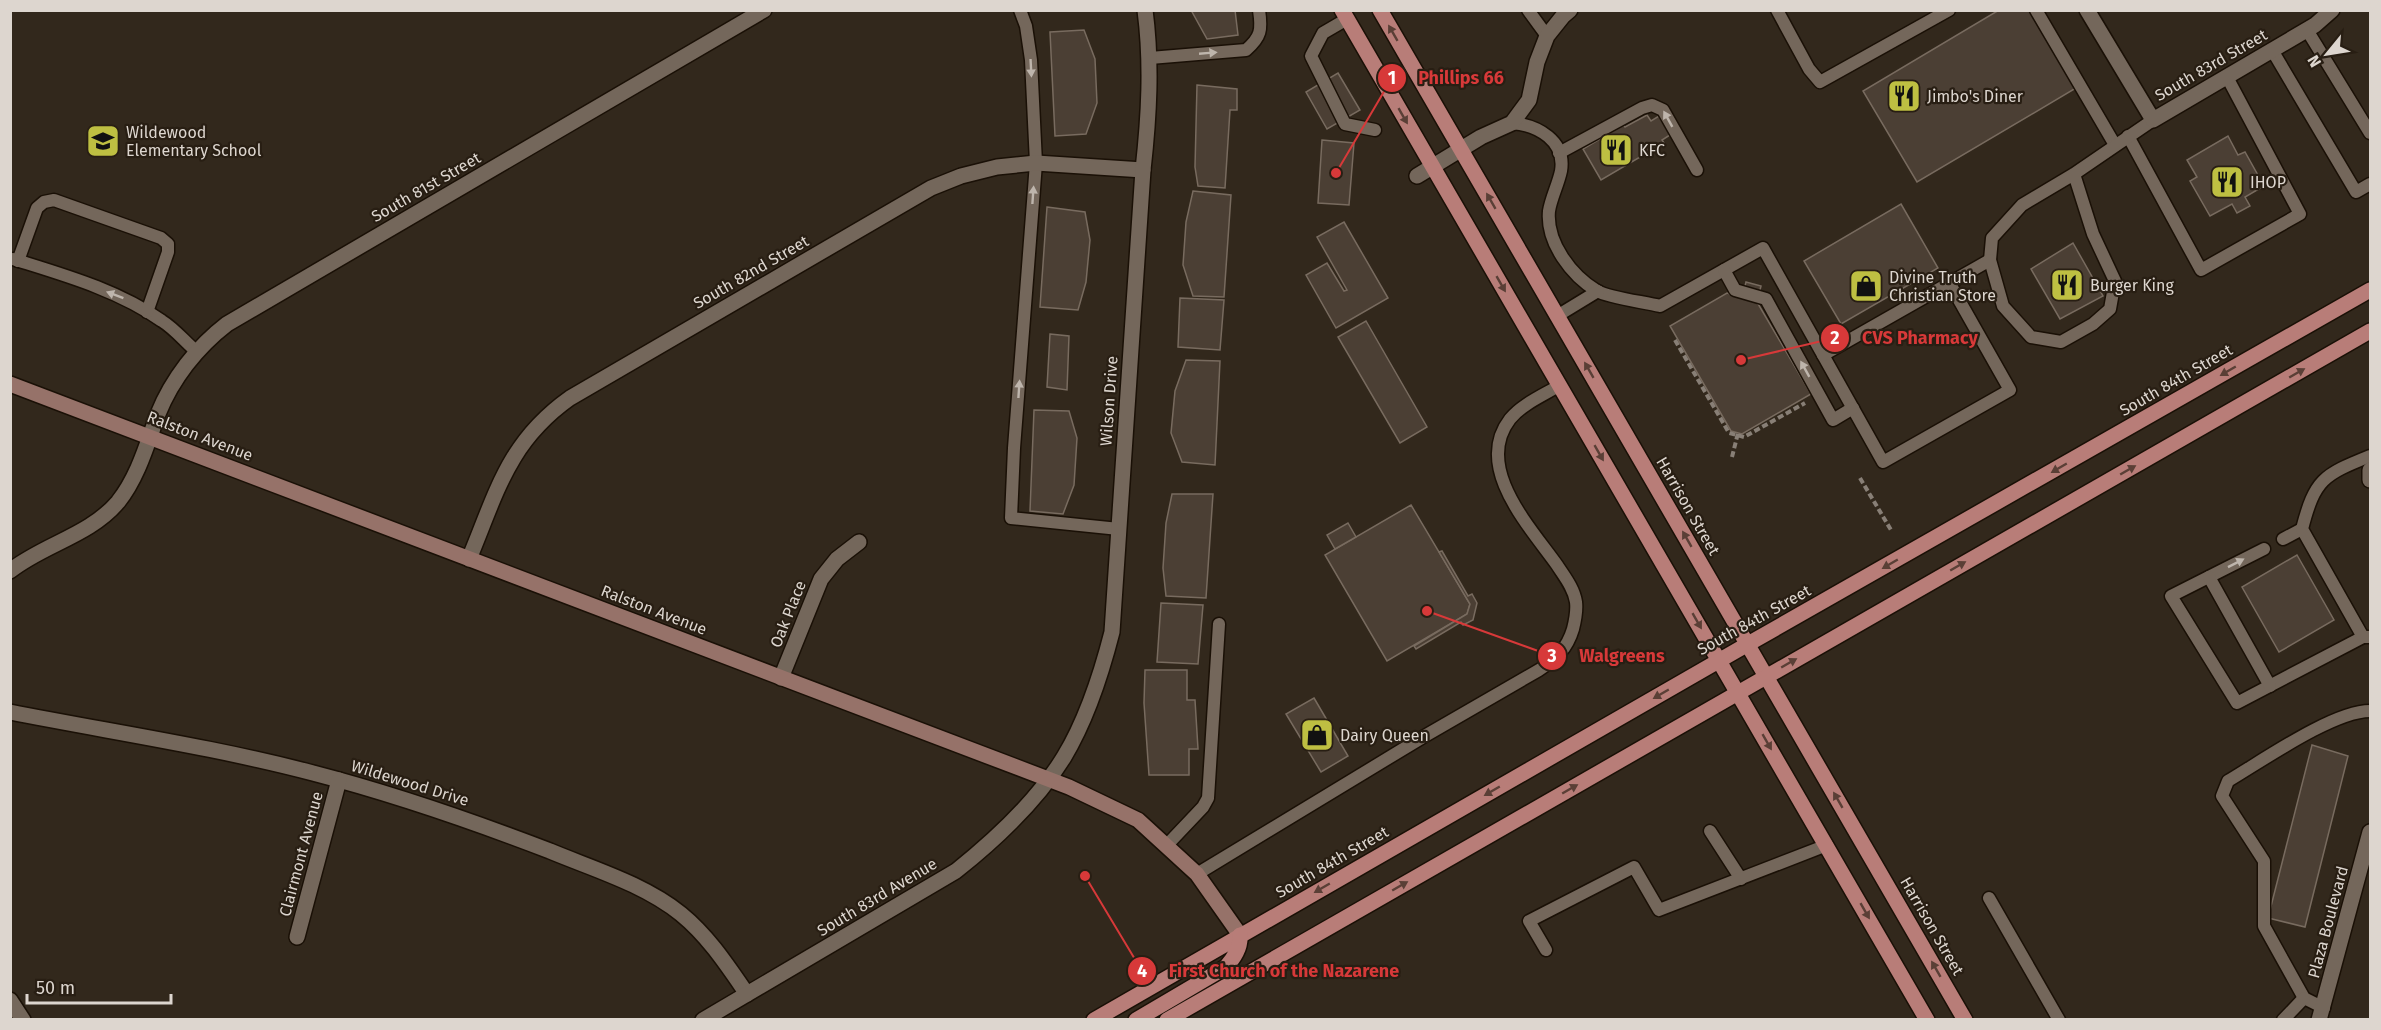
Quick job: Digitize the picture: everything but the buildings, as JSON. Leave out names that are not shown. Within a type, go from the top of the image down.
[{"type":"main road","name":"Harrison Street","points":[[1380,10],[1965,1020]]},
{"type":"main road","points":[[1344,15],[1927,1020]]},
{"type":"main road","name":"South 84th Street","points":[[1094,1020],[1719,660],[2370,290]]},
{"type":"main road","points":[[1167,1020],[2370,331]]},
{"type":"main road","points":[[1136,1020],[1226,967],[1241,942],[1240,935]]},
{"type":"street","name":"South 81st Street","points":[[10,572],[41,552],[97,523],[118,502],[140,462],[159,411],[178,377],[197,352],[227,324],[764,10]]},
{"type":"street","name":"Wilson Drive","points":[[1047,779],[1064,758],[1076,734],[1101,673],[1112,632],[1148,122],[1150,58],[1145,10]]},
{"type":"street","points":[[1417,176],[1496,129],[1512,123],[1529,100],[1537,62],[1547,36],[1570,10]]},
{"type":"street","name":"South 83rd Street","points":[[2087,10],[2153,120],[2307,30],[2332,10]]},
{"type":"street","name":"South 82nd Street","points":[[469,559],[509,463],[537,424],[570,398],[931,188],[961,176],[997,167],[1035,162],[1143,170]]},
{"type":"street","name":"Ralston Avenue","points":[[10,384],[1047,779],[1111,806],[1138,820],[1197,874],[1240,935]]},
{"type":"street","points":[[2370,470],[2370,480]]},
{"type":"street","name":"Oak Place","points":[[782,678],[821,579],[837,559],[859,542]]},
{"type":"street","name":"Wildewood Drive","points":[[10,712],[224,753],[339,780],[422,804],[505,834],[655,896],[680,913],[702,934],[747,994]]},
{"type":"street","name":"South 83rd Avenue","points":[[703,1020],[956,871],[1022,812],[1047,779]]},
{"type":"street","name":"Clairmont Avenue","points":[[297,937],[339,780]]},
{"type":"street","name":"Plaza Boulevard","points":[[2321,1014],[2370,832]]},
{"type":"street","points":[[10,1000],[23,1020]]},
{"type":"lane","points":[[1020,10],[1026,26],[1031,60],[1035,162],[1011,518],[1119,529]]},
{"type":"lane","points":[[1150,58],[1246,50],[1258,40],[1261,22],[1259,10]]},
{"type":"lane","points":[[1528,10],[1547,36]]},
{"type":"lane","points":[[1777,10],[1809,69],[1820,82],[1949,10]]},
{"type":"lane","points":[[2036,10],[2115,145]]},
{"type":"lane","points":[[1344,15],[1323,33],[1311,56],[1345,124],[1375,130]]},
{"type":"lane","points":[[2307,30],[2370,133]]},
{"type":"lane","points":[[2272,50],[2356,192],[2370,184]]},
{"type":"lane","points":[[2128,136],[2201,270],[2300,214],[2227,77]]},
{"type":"lane","points":[[1559,153],[1642,108],[1652,105],[1663,110],[1696,170]]},
{"type":"lane","points":[[2074,174],[2093,234],[2115,281],[2110,309],[2093,324],[2061,342],[2031,338],[2002,306],[1990,260],[1992,238],[2022,206],[2153,120]]},
{"type":"lane","points":[[1512,123],[1525,124],[1545,133],[1559,153],[1561,171],[1549,210],[1552,235],[1564,261],[1598,291],[1660,306],[1763,248],[1883,462],[2010,390],[1950,284]]},
{"type":"lane","points":[[147,312],[168,252],[168,244],[161,238],[54,200],[44,202],[37,208],[14,260],[66,276],[126,299],[147,312],[163,321],[197,352]]},
{"type":"lane","points":[[1823,355],[1990,260]]},
{"type":"lane","points":[[1724,270],[1735,290],[1766,300],[1833,420],[1853,408]]},
{"type":"lane","points":[[1557,316],[1598,291]]},
{"type":"lane","points":[[1197,874],[1423,737],[1539,670],[1550,663],[1567,646],[1575,621],[1576,601],[1568,582],[1513,502],[1502,481],[1498,457],[1503,432],[1510,419],[1523,408],[1560,386]]},
{"type":"lane","points":[[2283,539],[2302,529],[2316,487],[2337,469],[2370,456]]},
{"type":"lane","points":[[2264,549],[2171,596],[2237,703],[2367,637],[2302,529]]},
{"type":"lane","points":[[2209,577],[2270,686]]},
{"type":"lane","points":[[1167,845],[1203,807],[1208,798],[1219,624]]},
{"type":"lane","points":[[2321,1014],[2304,998],[2264,926],[2264,861],[2222,796],[2228,781],[2331,720],[2370,711]]},
{"type":"lane","points":[[1710,831],[1741,879]]},
{"type":"lane","points":[[1546,950],[1529,921],[1634,867],[1659,910],[1827,845]]},
{"type":"lane","points":[[1989,898],[2059,1020]]},
{"type":"lane","points":[[2283,1020],[2304,998]]},
{"type":"path","points":[[1675,340],[1729,433],[1744,437],[1804,402],[1809,410]]},
{"type":"path","points":[[1732,457],[1738,434]]},
{"type":"path","points":[[1860,478],[1891,530]]},
{"type":"place","name":"Jimbo's Diner","points":[[1904,96]]},
{"type":"place","name":"Wildewood Elementary School","points":[[103,141]]},
{"type":"place","name":"KFC","points":[[1616,150]]},
{"type":"place","name":"Phillips 66","points":[[1336,173]]},
{"type":"place","name":"IHOP","points":[[2227,182]]},
{"type":"place","name":"Burger King","points":[[2067,285]]},
{"type":"place","name":"Divine Truth Christian Store","points":[[1866,286]]},
{"type":"place","name":"CVS Pharmacy","points":[[1741,360]]},
{"type":"place","name":"Walgreens","points":[[1427,611]]},
{"type":"place","name":"Dairy Queen","points":[[1317,735]]},
{"type":"place","name":"First Church of the Nazarene","points":[[1085,876]]}]
